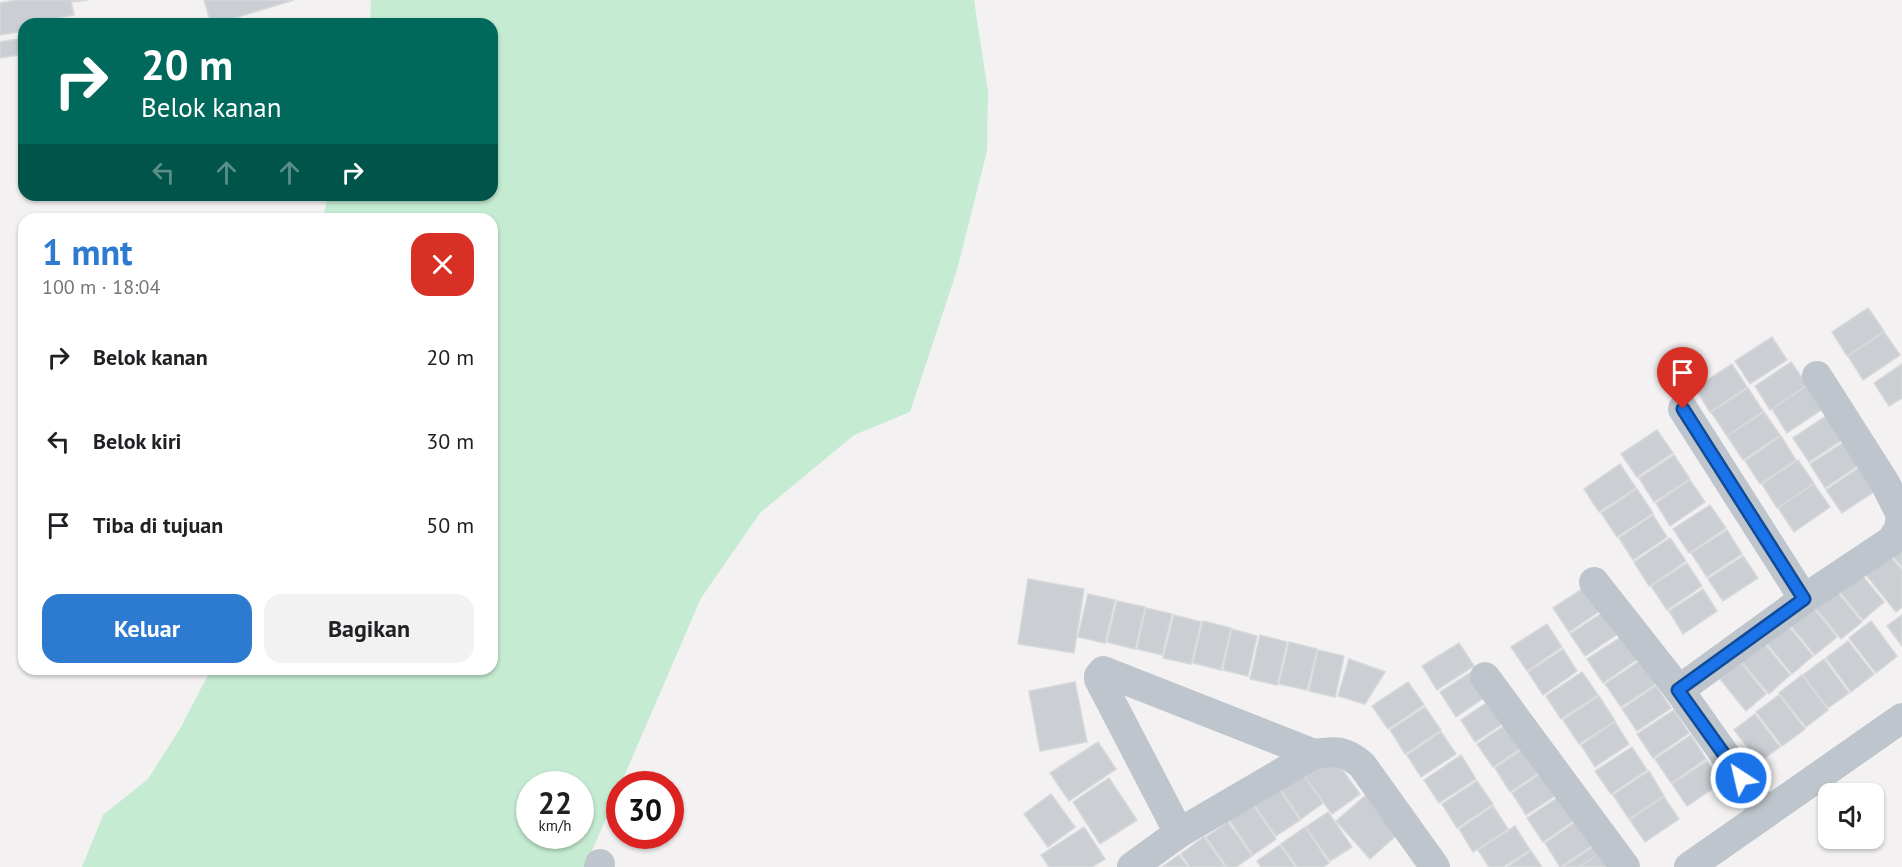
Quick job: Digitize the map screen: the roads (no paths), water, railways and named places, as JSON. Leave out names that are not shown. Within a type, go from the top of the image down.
[{"type":"street","points":[[1678,690],[1804,599],[1891,541],[1899,529],[1901,514],[1885,483],[1817,376]]},
{"type":"street","points":[[1683,409],[1804,599]]},
{"type":"street","points":[[1594,582],[1678,690],[1766,813]]},
{"type":"street","points":[[1179,833],[1099,679],[1100,673],[1107,672],[1314,754]]},
{"type":"street","points":[[1485,677],[1624,867]]},
{"type":"street","points":[[1689,867],[1902,718]]},
{"type":"street","points":[[1132,867],[1179,833],[1314,754],[1335,751],[1349,754],[1362,765],[1423,863]]}]
